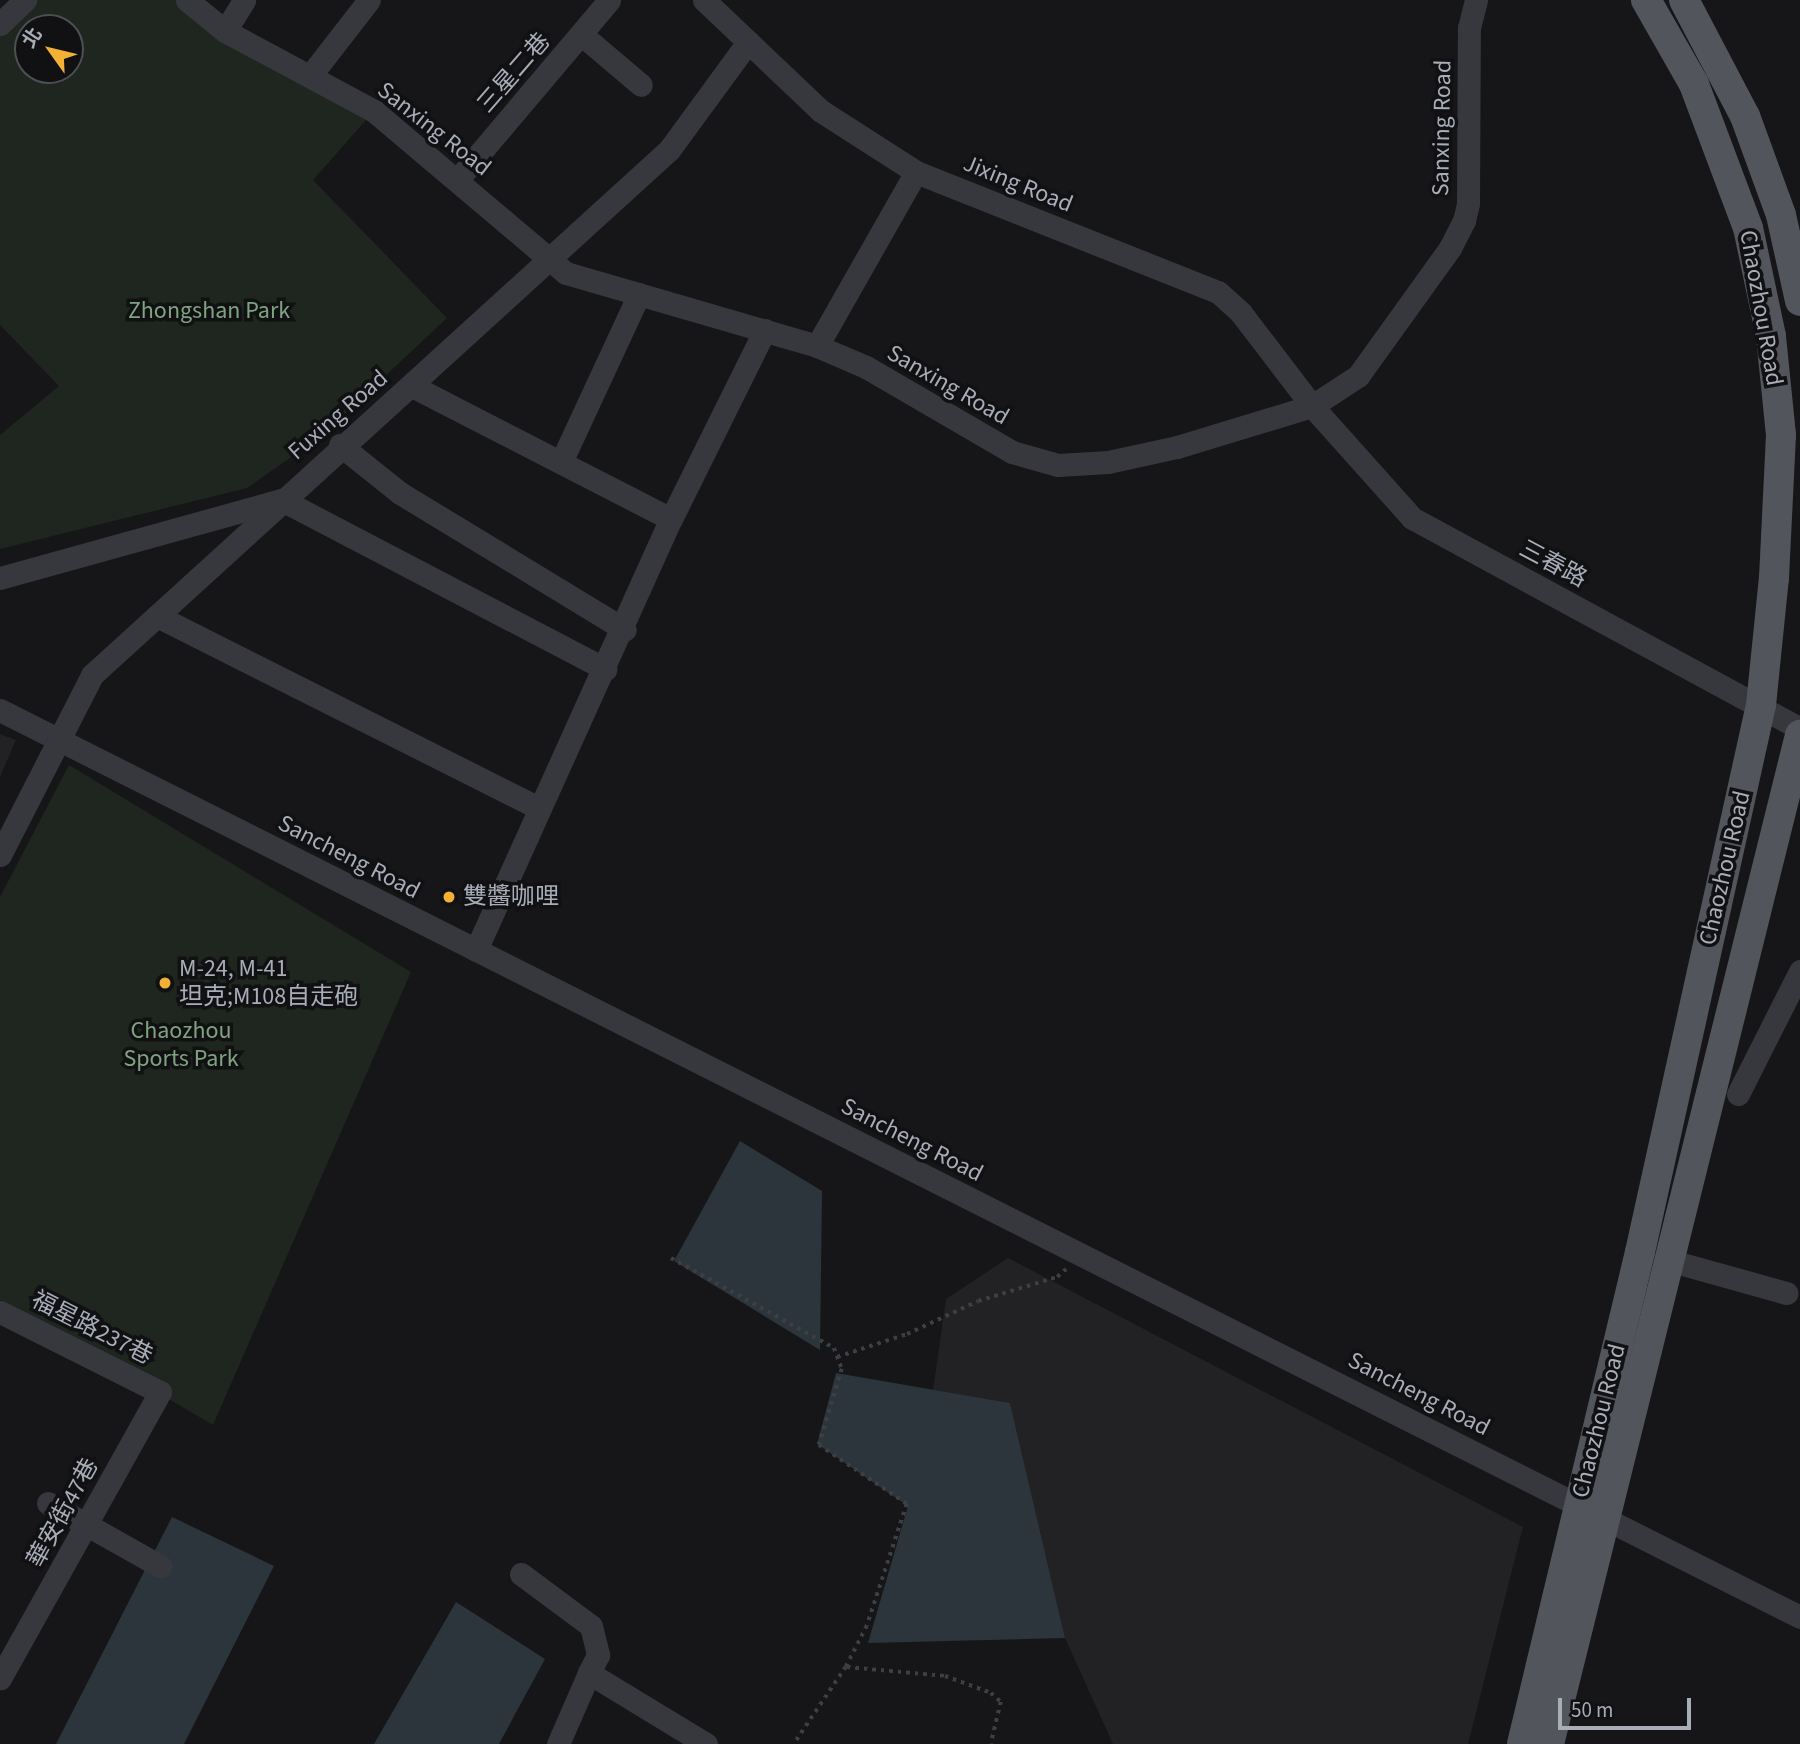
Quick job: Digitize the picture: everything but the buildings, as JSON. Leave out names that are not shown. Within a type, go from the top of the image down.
[{"type":"main road","name":"Chaozhou Road","points":[[1549,1744],[1592,1510],[1761,705],[1774,578],[1781,435],[1771,336],[1748,228],[1694,84],[1646,0]]},
{"type":"main road","name":"Chaozhou Road","points":[[1684,0],[1745,116],[1781,215],[1800,301]]},
{"type":"main road","name":"Chaozhou Road","points":[[1522,1744],[1668,1260],[1800,736]]},
{"type":"street","points":[[0,24],[25,0]]},
{"type":"street","name":"Sanxing Road","points":[[187,0],[225,31],[374,111],[458,179],[566,273],[710,318],[765,330],[817,346],[866,367],[1012,452],[1058,465],[1108,462],[1177,447],[1312,406],[1358,376],[1450,248],[1464,221],[1468,203],[1469,28],[1476,0]]},
{"type":"street","points":[[225,31],[244,0]]},
{"type":"street","points":[[310,76],[369,0]]},
{"type":"street","name":"三星二巷","points":[[458,179],[609,0]]},
{"type":"street","name":"Jixing Road","points":[[704,0],[821,111],[916,172],[1218,292],[1241,313],[1312,406]]},
{"type":"street","points":[[582,35],[641,85]]},
{"type":"street","name":"Fuxing Road","points":[[0,855],[92,674],[340,445],[412,386],[551,261],[669,150],[748,42]]},
{"type":"street","points":[[817,346],[916,172]]},
{"type":"street","points":[[562,460],[639,294]]},
{"type":"street","points":[[476,950],[539,808],[625,630],[671,519],[765,330]]},
{"type":"street","points":[[412,386],[562,460],[671,519]]},
{"type":"street","name":"三春路","points":[[1312,406],[1412,518],[1761,705],[1800,729]]},
{"type":"street","points":[[340,445],[400,493],[625,630]]},
{"type":"street","points":[[0,578],[282,500],[605,669]]},
{"type":"street","points":[[157,616],[539,808]]},
{"type":"street","name":"Sancheng Road","points":[[0,710],[1800,1617]]},
{"type":"street","points":[[1738,1094],[1800,971]]},
{"type":"street","points":[[1668,1260],[1786,1293]]},
{"type":"street","name":"福星路237巷","points":[[0,1312],[160,1392]]},
{"type":"street","name":"華安街47巷","points":[[4,1664],[87,1525],[160,1392]]},
{"type":"street","points":[[48,1503],[160,1566]]},
{"type":"street","points":[[521,1574],[591,1626],[598,1655],[558,1744]]},
{"type":"street","points":[[589,1673],[706,1744]]},
{"type":"path","points":[[837,1357],[907,1334],[978,1301],[1057,1278],[1083,1254]]},
{"type":"path","points":[[671,1258],[834,1348],[842,1369],[820,1445],[907,1504],[867,1626],[846,1667],[794,1744]]},
{"type":"path","points":[[846,1667],[945,1676],[991,1693],[1001,1702],[991,1744]]},
{"type":"shaded area","points":[[0,734],[16,740],[0,777]]},
{"type":"shaded area","points":[[740,1141],[822,1191],[820,1350],[674,1261]]},
{"type":"shaded area","points":[[1008,1258],[1523,1527],[1468,1744],[1113,1744],[1065,1638],[1010,1403],[933,1390],[946,1299]]},
{"type":"shaded area","points":[[836,1373],[1010,1403],[1065,1638],[868,1643],[908,1506],[817,1444]]},
{"type":"shaded area","points":[[172,1517],[274,1566],[184,1744],[56,1744]]},
{"type":"shaded area","points":[[456,1602],[545,1659],[499,1744],[374,1744]]},
{"type":"green space","name":"Zhongshan Park","points":[[20,0],[187,0],[374,111],[313,180],[447,318],[320,437],[247,488],[0,549],[0,435],[59,386],[0,325],[0,18]]},
{"type":"green space","name":"Chaozhou Sports Park","points":[[69,765],[411,972],[213,1425],[0,1300],[0,897]]},
{"type":"place","name":"雙醬咖哩","points":[[449,897]]},
{"type":"place","name":"M-24, M-41 坦克;M108自走砲","points":[[165,983]]}]
